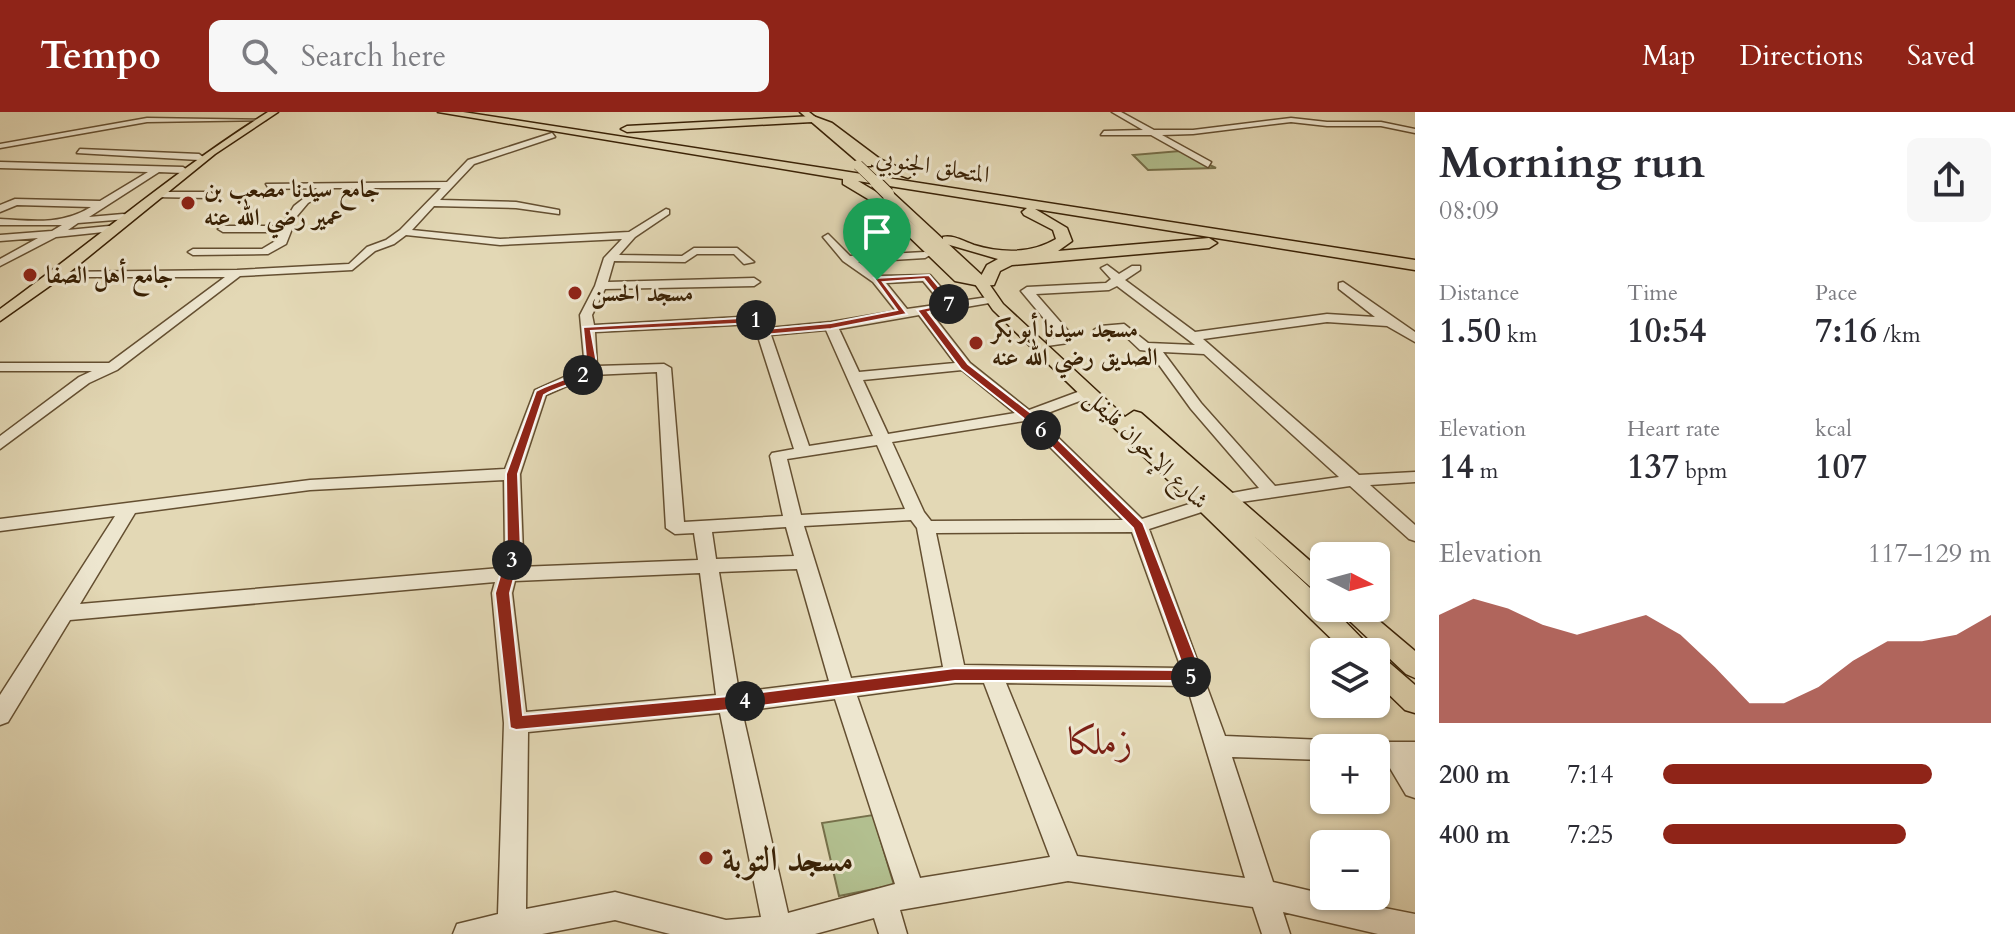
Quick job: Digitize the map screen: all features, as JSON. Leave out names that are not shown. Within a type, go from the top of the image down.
[{"type":"highway","name":"المتحلق الجنوبي","points":[[443,112],[1415,262]]},
{"type":"highway","name":"المتحلق الجنوبي","points":[[471,112],[1332,252],[1415,262]]},
{"type":"highway","points":[[572,127],[701,126],[807,118],[828,125],[885,166],[1041,216],[1060,228],[1064,241],[1038,251],[999,255],[974,252],[948,240]]},
{"type":"highway","points":[[732,139],[735,130],[752,125],[789,123],[807,118]]},
{"type":"highway","points":[[701,126],[719,129],[732,139],[801,164]]},
{"type":"highway","points":[[831,173],[878,199],[961,277],[986,287],[993,268],[1008,260],[1215,243],[1332,252]]},
{"type":"main road","points":[[0,310],[90,244],[199,157],[274,112]]},
{"type":"main road","name":"شارع الإخوان فليفل","points":[[807,118],[863,164],[1088,393],[1216,502],[1310,575]]},
{"type":"main road","points":[[0,316],[223,143],[260,120]]},
{"type":"main road","name":"شارع الإخوان فليفل","points":[[892,194],[948,240],[986,287],[1052,343],[1216,502],[1348,638]]},
{"type":"main road","points":[[1364,622],[1413,664]]},
{"type":"main road","points":[[1390,679],[1415,702]]},
{"type":"street","points":[[1116,112],[1173,147],[1208,164]]},
{"type":"street","points":[[1349,112],[1366,118],[1364,123]]},
{"type":"street","points":[[0,146],[147,120],[260,120]]},
{"type":"street","points":[[1104,133],[1193,132],[1284,120],[1364,123],[1415,131]]},
{"type":"street","points":[[58,274],[237,273],[352,267],[371,249],[390,242],[404,232],[471,162],[552,135]]},
{"type":"street","points":[[80,151],[199,157]]},
{"type":"street","points":[[88,168],[119,154]]},
{"type":"street","points":[[0,165],[183,170]]},
{"type":"street","points":[[0,263],[54,234],[157,169]]},
{"type":"street","points":[[99,177],[142,178]]},
{"type":"street","points":[[269,186],[449,185]]},
{"type":"street","points":[[193,252],[264,252],[282,242],[284,229],[297,208],[318,191],[332,187]]},
{"type":"street","points":[[157,195],[210,195]]},
{"type":"street","points":[[0,197],[19,199],[0,209]]},
{"type":"street","points":[[15,202],[102,204]]},
{"type":"street","points":[[432,203],[516,205],[556,212]]},
{"type":"street","points":[[589,371],[591,358],[586,315],[601,286],[610,258],[631,235],[666,212]]},
{"type":"street","points":[[0,222],[70,222],[123,217]]},
{"type":"street","points":[[0,238],[109,229]]},
{"type":"street","points":[[223,229],[284,229]]},
{"type":"street","points":[[404,232],[500,242],[631,235]]},
{"type":"street","points":[[828,237],[847,259],[877,280],[903,312]]},
{"type":"street","points":[[33,245],[90,244]]},
{"type":"street","points":[[610,258],[685,259],[694,251],[737,251],[748,262]]},
{"type":"street","points":[[0,253],[17,253]]},
{"type":"street","points":[[847,259],[925,255]]},
{"type":"street","points":[[1107,268],[1120,282],[1192,336],[1248,384],[1415,535]]},
{"type":"street","points":[[1052,343],[1063,340],[1063,333],[1027,291],[1109,286],[1120,282],[1124,274],[1136,268]]},
{"type":"street","points":[[0,444],[84,380],[112,367],[237,273]]},
{"type":"street","points":[[877,280],[926,277],[950,305]]},
{"type":"street","points":[[601,286],[754,282]]},
{"type":"street","points":[[1343,286],[1387,322],[1415,338]]},
{"type":"street","points":[[763,332],[831,326],[950,305],[986,287]]},
{"type":"street","points":[[922,310],[965,366],[1027,416],[1139,526],[1195,677],[1276,934]]},
{"type":"street","points":[[1192,336],[1318,319],[1387,322]]},
{"type":"street","points":[[586,329],[759,320],[803,452]]},
{"type":"street","points":[[831,326],[921,520],[955,674]]},
{"type":"street","points":[[1100,330],[1124,328],[1145,347],[1206,350]]},
{"type":"street","points":[[1153,347],[1196,406],[1270,490]]},
{"type":"street","points":[[854,377],[965,366]]},
{"type":"street","points":[[0,367],[112,367]]},
{"type":"street","points":[[512,925],[516,723],[502,593],[514,552],[512,474],[540,393],[555,385],[577,379],[589,371],[664,368],[675,528],[792,520],[1139,526],[1216,502],[1270,490],[1415,477]]},
{"type":"street","points":[[912,893],[843,689],[792,520],[778,456],[1027,416],[1088,393]]},
{"type":"street","points":[[0,428],[21,429]]},
{"type":"street","points":[[0,525],[310,485],[512,474]]},
{"type":"street","points":[[0,715],[10,683],[63,613],[128,510]]},
{"type":"street","points":[[702,526],[729,703],[778,930]]},
{"type":"street","points":[[63,613],[508,574],[805,562]]},
{"type":"street","points":[[516,723],[729,703],[955,674],[1195,677]]},
{"type":"street","points":[[992,675],[1068,868]]},
{"type":"street","points":[[1217,746],[1310,749]]},
{"type":"street","points":[[1395,753],[1415,787]]},
{"type":"street","points":[[467,934],[615,906],[726,934],[778,930],[912,893],[1068,868],[1263,894],[1415,928]]},
{"type":"street","points":[[883,901],[893,934]]},
{"type":"green space","points":[[1180,151],[1216,168],[1148,170],[1133,155]]},
{"type":"green space","points":[[873,815],[894,885],[839,896],[822,823]]},
{"type":"place","name":"جامع سيدنا مصعب بن عمير رضي الله عنه","points":[[188,203]]},
{"type":"place","name":"جامع أهل الصفا","points":[[30,275]]},
{"type":"place","name":"مسجد الحسن","points":[[575,293]]},
{"type":"place","name":"مسجد سيدنا أبو بكر الصديق رضي الله عنه","points":[[976,343]]},
{"type":"place","name":"مسجد التوبة","points":[[706,858]]},
{"type":"district","name":"زملكا","points":[[1100,741]]},
{"type":"route","points":[[926,277],[950,305],[922,310],[965,366],[1027,416],[1139,526],[1195,677],[955,674],[729,703],[516,723],[502,593],[514,552],[512,474],[540,393],[589,371],[591,358],[586,329],[759,320],[763,332],[831,326],[903,312],[877,280],[926,277]]}]
